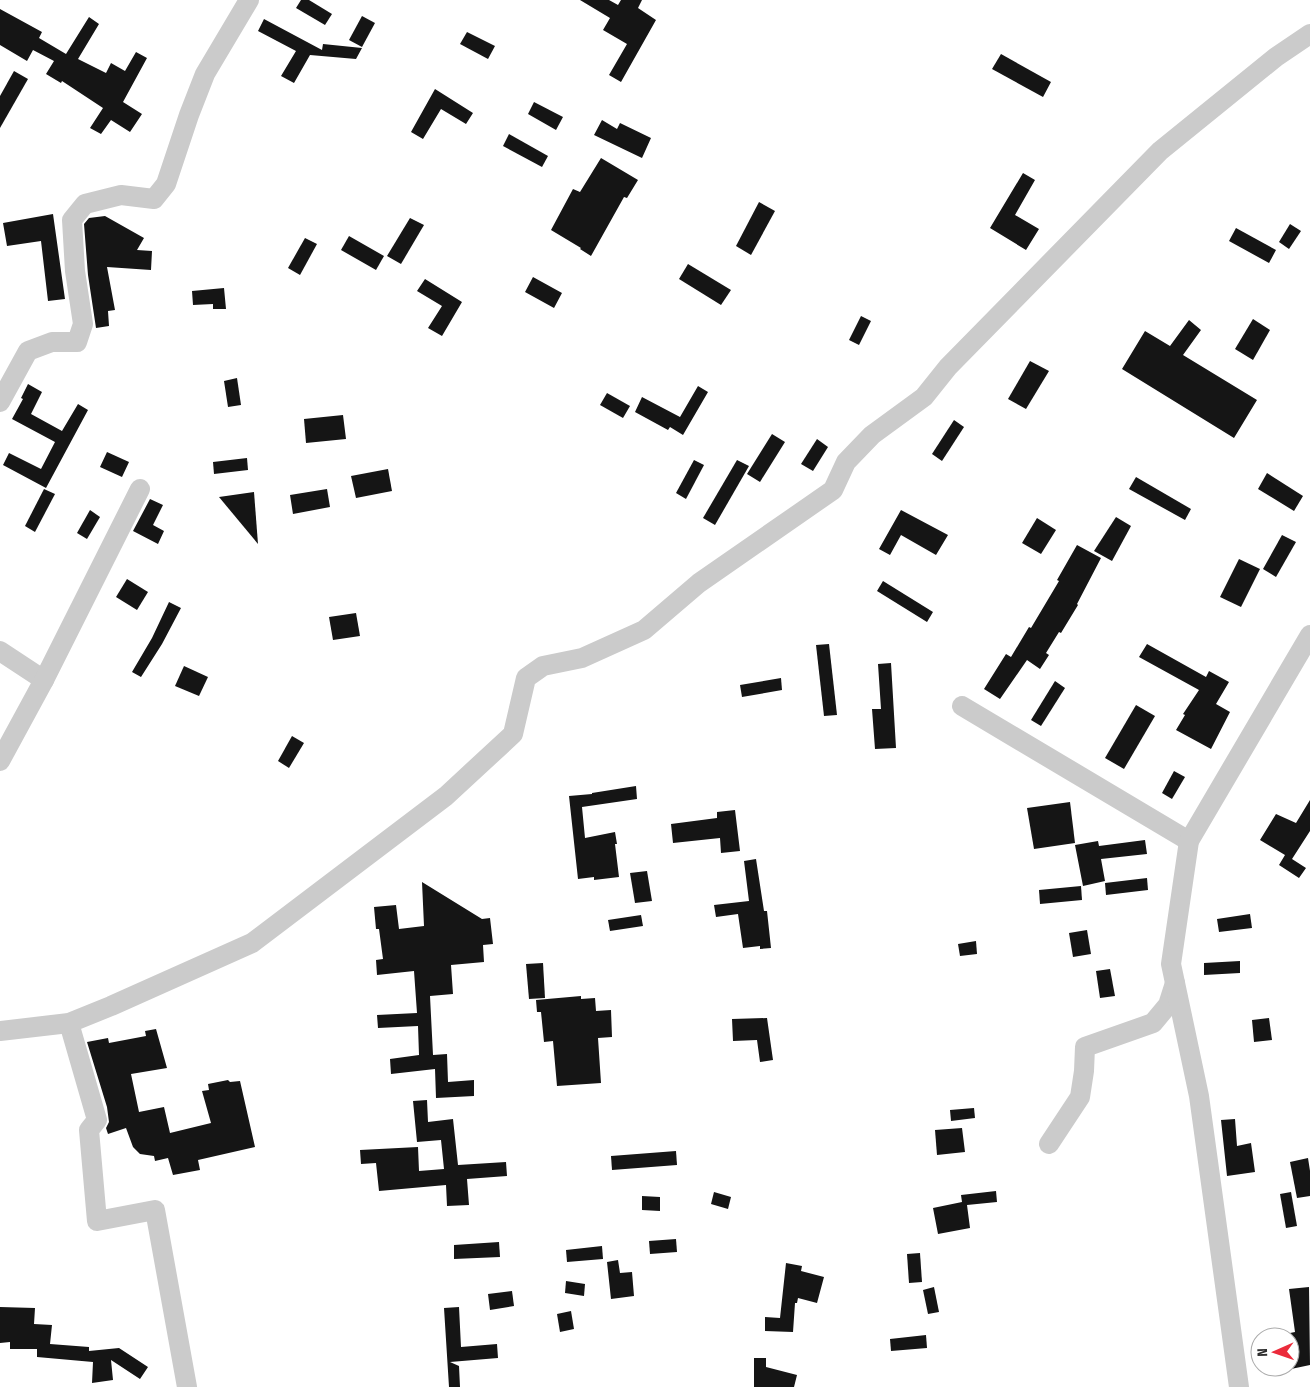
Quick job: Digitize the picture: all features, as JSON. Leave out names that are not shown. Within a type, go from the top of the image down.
[{"type":"street","points":[[0,402],[28,351],[52,342],[77,342],[83,324],[75,272],[72,220],[84,204],[121,194],[154,199],[166,184],[189,114],[205,74],[250,0]]},
{"type":"street","points":[[0,1031],[69,1023],[252,943],[446,796],[513,734],[526,678],[543,666],[582,658],[644,630],[699,583],[833,490],[846,462],[872,435],[924,397],[948,367],[1160,151],[1276,57],[1310,34]]},
{"type":"street","points":[[0,761],[44,680],[140,488]]},
{"type":"street","points":[[1239,1387],[1199,1096],[1171,964],[1189,840],[1310,635]]},
{"type":"street","points":[[0,651],[44,680]]},
{"type":"street","points":[[962,706],[1189,840]]},
{"type":"street","points":[[1048,1144],[1080,1097],[1085,1047],[1153,1023],[1168,1005],[1175,983]]},
{"type":"street","points":[[69,1023],[96,1120],[89,1130],[97,1221],[155,1210],[187,1387]]},
{"type":"building","points":[[301,0],[309,0],[332,14],[325,25],[296,8]]},
{"type":"building","points":[[580,0],[609,0],[618,5],[621,0],[642,0],[638,8],[656,20],[621,82],[609,75],[627,44],[603,30],[610,18]]},
{"type":"building","points":[[0,9],[42,32],[39,38],[66,54],[89,17],[99,24],[78,59],[106,73],[111,63],[125,71],[136,52],[147,58],[123,102],[142,114],[130,132],[111,120],[101,134],[90,128],[103,108],[62,81],[61,83],[46,74],[54,61],[33,50],[27,61],[0,45]]},
{"type":"building","points":[[362,16],[375,23],[362,47],[349,40]]},
{"type":"building","points":[[264,19],[322,50],[323,44],[362,48],[356,59],[310,55],[294,83],[281,76],[296,51],[258,31]]},
{"type":"building","points":[[467,32],[495,46],[488,59],[460,44]]},
{"type":"building","points":[[1001,54],[1051,82],[1043,97],[992,69]]},
{"type":"building","points":[[14,71],[28,79],[0,128],[0,96]]},
{"type":"building","points":[[435,89],[473,113],[466,124],[441,109],[423,139],[411,132]]},
{"type":"building","points":[[534,102],[563,117],[556,130],[528,114]]},
{"type":"building","points":[[602,120],[617,129],[620,123],[651,138],[642,158],[594,135]]},
{"type":"building","points":[[509,134],[548,156],[542,167],[503,146]]},
{"type":"building","points":[[601,158],[638,180],[627,198],[624,197],[591,256],[551,230],[573,189],[580,192]]},
{"type":"building","points":[[1023,173],[1035,180],[1015,215],[1039,229],[1026,250],[990,228]]},
{"type":"building","points":[[759,202],[775,211],[751,255],[736,246]]},
{"type":"building","points":[[53,214],[65,299],[48,301],[41,241],[7,246],[3,223]]},
{"type":"building","points":[[105,216],[144,238],[137,250],[152,251],[151,270],[107,267],[115,310],[108,311],[109,326],[96,328],[88,275],[84,224],[89,218]]},
{"type":"building","points":[[410,218],[424,225],[401,264],[387,256]]},
{"type":"building","points":[[1290,224],[1301,231],[1289,249],[1279,242]]},
{"type":"building","points":[[1236,228],[1276,250],[1269,263],[1229,241]]},
{"type":"building","points":[[349,236],[384,256],[376,270],[341,250]]},
{"type":"building","points":[[305,238],[317,244],[300,275],[288,268]]},
{"type":"building","points":[[688,264],[731,290],[721,305],[679,279]]},
{"type":"building","points":[[533,277],[562,293],[554,308],[525,292]]},
{"type":"building","points":[[425,279],[462,302],[442,336],[428,328],[442,306],[417,291]]},
{"type":"building","points":[[224,288],[226,309],[213,309],[213,304],[193,305],[192,291]]},
{"type":"building","points":[[861,316],[871,321],[859,345],[849,340]]},
{"type":"building","points":[[1253,319],[1270,330],[1253,360],[1235,349]]},
{"type":"building","points":[[1189,320],[1201,330],[1183,355],[1257,400],[1234,438],[1122,369],[1145,331],[1170,346]]},
{"type":"building","points":[[1030,361],[1049,371],[1026,409],[1008,399]]},
{"type":"building","points":[[237,378],[241,405],[228,407],[224,381]]},
{"type":"building","points":[[28,384],[42,392],[31,414],[62,431],[78,404],[88,410],[46,488],[3,465],[9,453],[41,469],[55,442],[12,419],[23,399],[21,398]]},
{"type":"building","points":[[698,386],[708,392],[683,435],[670,427],[668,430],[635,412],[642,397],[680,417]]},
{"type":"building","points":[[607,393],[630,406],[623,418],[600,405]]},
{"type":"building","points":[[343,415],[346,439],[306,443],[304,419]]},
{"type":"building","points":[[954,420],[964,427],[942,461],[932,454]]},
{"type":"building","points":[[772,434],[785,442],[760,482],[747,474]]},
{"type":"building","points":[[817,439],[828,447],[813,471],[801,464]]},
{"type":"building","points":[[107,452],[129,462],[122,477],[100,467]]},
{"type":"building","points":[[247,458],[248,470],[214,474],[213,462]]},
{"type":"building","points":[[694,460],[704,465],[686,499],[676,493]]},
{"type":"building","points":[[737,460],[749,466],[715,525],[703,518]]},
{"type":"building","points":[[388,469],[392,491],[356,498],[351,476]]},
{"type":"building","points":[[1267,473],[1303,496],[1294,511],[1258,489]]},
{"type":"building","points":[[1136,477],[1191,509],[1185,520],[1129,489]]},
{"type":"building","points":[[44,489],[55,494],[35,532],[25,526]]},
{"type":"building","points":[[327,489],[330,507],[293,514],[290,495]]},
{"type":"building","points":[[254,492],[258,544],[219,497]]},
{"type":"building","points":[[150,499],[163,505],[153,525],[164,531],[158,544],[133,531]]},
{"type":"building","points":[[90,510],[100,517],[87,539],[77,533]]},
{"type":"building","points":[[901,510],[948,535],[936,555],[901,535],[890,555],[879,549]]},
{"type":"building","points":[[1116,517],[1131,526],[1112,561],[1094,551]]},
{"type":"building","points":[[1037,518],[1056,530],[1041,554],[1022,543]]},
{"type":"building","points":[[1282,535],[1296,542],[1276,577],[1263,569]]},
{"type":"building","points":[[1077,545],[1101,558],[1078,605],[1046,653],[1049,655],[1040,669],[1027,660],[1000,699],[984,689],[1006,654],[1011,657],[1029,627],[1031,628],[1059,581],[1057,580]]},
{"type":"building","points":[[1239,559],[1260,569],[1241,607],[1220,597]]},
{"type":"building","points":[[127,579],[148,592],[137,610],[116,597]]},
{"type":"building","points":[[883,581],[933,612],[927,622],[877,591]]},
{"type":"building","points":[[169,602],[181,608],[162,644],[141,677],[132,672],[152,638]]},
{"type":"building","points":[[356,613],[360,636],[333,640],[329,617]]},
{"type":"building","points":[[829,644],[837,715],[824,716],[816,645]]},
{"type":"building","points":[[1147,644],[1206,677],[1209,671],[1229,682],[1216,704],[1230,712],[1211,749],[1176,730],[1185,715],[1183,714],[1199,690],[1139,657]]},
{"type":"building","points":[[891,663],[896,748],[875,749],[872,709],[881,709],[878,664]]},
{"type":"building","points":[[184,666],[208,677],[199,696],[175,686]]},
{"type":"building","points":[[781,678],[782,690],[742,697],[740,685]]},
{"type":"building","points":[[1055,681],[1065,688],[1041,726],[1031,720]]},
{"type":"building","points":[[1136,705],[1155,716],[1124,769],[1105,758]]},
{"type":"building","points":[[292,736],[304,743],[289,768],[278,761]]},
{"type":"building","points":[[1174,771],[1185,777],[1172,799],[1162,793]]},
{"type":"building","points":[[636,786],[637,799],[582,807],[585,838],[615,832],[619,877],[594,880],[594,877],[578,879],[569,796]]},
{"type":"building","points":[[1310,800],[1310,831],[1292,859],[1306,868],[1299,878],[1279,865],[1285,855],[1260,840],[1276,814],[1296,823]]},
{"type":"building","points":[[1070,802],[1075,843],[1034,849],[1027,808]]},
{"type":"building","points":[[735,810],[740,851],[721,853],[720,838],[673,843],[671,824],[717,818],[717,812]]},
{"type":"building","points":[[1145,840],[1147,854],[1101,859],[1105,881],[1083,886],[1075,845],[1098,841],[1099,846]]},
{"type":"building","points":[[756,859],[764,911],[767,911],[771,948],[760,949],[760,946],[743,948],[738,914],[716,917],[714,905],[749,901],[744,861]]},
{"type":"building","points":[[647,871],[652,901],[635,903],[630,873]]},
{"type":"building","points":[[1147,878],[1148,890],[1106,895],[1105,883]]},
{"type":"building","points":[[422,882],[482,919],[490,918],[493,944],[483,945],[484,962],[451,965],[453,994],[430,996],[433,1055],[447,1054],[448,1082],[474,1080],[474,1096],[436,1098],[435,1069],[391,1074],[390,1059],[419,1055],[418,1026],[378,1028],[377,1015],[417,1013],[414,971],[377,975],[376,960],[383,959],[379,929],[376,929],[374,907],[396,905],[399,929],[424,926]]},
{"type":"building","points":[[1081,886],[1082,900],[1040,904],[1039,890]]},
{"type":"building","points":[[1250,914],[1252,928],[1219,932],[1217,919]]},
{"type":"building","points":[[641,915],[643,926],[610,931],[608,920]]},
{"type":"building","points":[[1087,930],[1091,954],[1073,957],[1069,933]]},
{"type":"building","points":[[976,941],[977,954],[960,956],[958,944]]},
{"type":"building","points":[[1240,961],[1240,973],[1204,975],[1204,963]]},
{"type":"building","points":[[543,963],[545,998],[529,999],[526,964]]},
{"type":"building","points":[[1110,969],[1115,996],[1100,998],[1096,971]]},
{"type":"building","points":[[581,996],[581,999],[595,998],[596,1011],[611,1010],[612,1037],[598,1038],[601,1083],[557,1086],[553,1041],[544,1042],[541,1012],[537,1012],[536,1000]]},
{"type":"building","points":[[767,1018],[773,1060],[760,1062],[757,1040],[733,1041],[732,1019]]},
{"type":"building","points":[[1269,1018],[1272,1040],[1254,1042],[1252,1020]]},
{"type":"building","points":[[156,1029],[167,1068],[131,1074],[139,1112],[164,1107],[170,1133],[211,1123],[202,1091],[209,1090],[208,1084],[228,1080],[230,1082],[240,1081],[255,1147],[198,1160],[200,1170],[173,1175],[168,1158],[155,1161],[154,1156],[140,1154],[133,1147],[126,1128],[108,1134],[106,1128],[109,1122],[107,1107],[87,1042],[108,1038],[109,1043],[146,1036],[145,1031]]},
{"type":"building","points":[[427,1100],[428,1122],[453,1119],[458,1165],[506,1162],[507,1176],[467,1179],[469,1205],[447,1206],[446,1185],[379,1191],[376,1163],[361,1164],[360,1150],[418,1147],[419,1171],[444,1169],[441,1140],[417,1142],[413,1101]]},
{"type":"building","points":[[974,1108],[975,1118],[951,1121],[950,1110]]},
{"type":"building","points":[[1235,1119],[1237,1146],[1251,1143],[1255,1172],[1227,1176],[1221,1120]]},
{"type":"building","points":[[962,1128],[965,1152],[937,1155],[935,1130]]},
{"type":"building","points":[[676,1151],[677,1165],[612,1170],[611,1156]]},
{"type":"building","points":[[1308,1158],[1310,1196],[1297,1198],[1290,1162]]},
{"type":"building","points":[[996,1191],[997,1202],[967,1205],[970,1228],[938,1234],[933,1208],[962,1202],[961,1195]]},
{"type":"building","points":[[714,1192],[731,1197],[728,1209],[711,1204]]},
{"type":"building","points":[[1291,1192],[1297,1226],[1286,1228],[1280,1194]]},
{"type":"building","points":[[642,1196],[660,1197],[660,1211],[642,1210]]},
{"type":"building","points":[[676,1239],[677,1252],[650,1254],[649,1241]]},
{"type":"building","points":[[499,1242],[500,1257],[454,1259],[454,1245]]},
{"type":"building","points":[[602,1246],[603,1259],[567,1262],[566,1250]]},
{"type":"building","points":[[920,1253],[922,1282],[909,1283],[907,1254]]},
{"type":"building","points":[[618,1260],[620,1273],[632,1272],[634,1296],[611,1299],[607,1262]]},
{"type":"building","points":[[786,1263],[802,1266],[801,1271],[824,1277],[817,1303],[798,1298],[797,1303],[795,1303],[793,1332],[765,1331],[765,1317],[780,1318]]},
{"type":"building","points":[[566,1281],[585,1284],[584,1296],[565,1293]]},
{"type":"building","points":[[934,1287],[939,1312],[928,1314],[923,1290]]},
{"type":"building","points":[[1309,1287],[1310,1365],[1300,1367],[1300,1327],[1294,1327],[1289,1289]]},
{"type":"building","points":[[512,1291],[514,1306],[490,1310],[488,1294]]},
{"type":"building","points":[[0,1307],[35,1308],[34,1324],[52,1325],[50,1344],[89,1347],[89,1351],[119,1348],[148,1367],[140,1379],[111,1360],[113,1380],[92,1383],[93,1362],[37,1357],[37,1349],[10,1349],[10,1342],[0,1343]]},
{"type":"building","points":[[459,1307],[461,1347],[497,1344],[498,1358],[450,1362],[459,1366],[460,1387],[449,1387],[444,1308]]},
{"type":"building","points":[[571,1311],[574,1329],[560,1332],[557,1314]]},
{"type":"building","points":[[926,1335],[927,1348],[891,1351],[890,1339]]},
{"type":"building","points":[[754,1358],[766,1358],[766,1367],[797,1375],[794,1387],[754,1387]]}]
